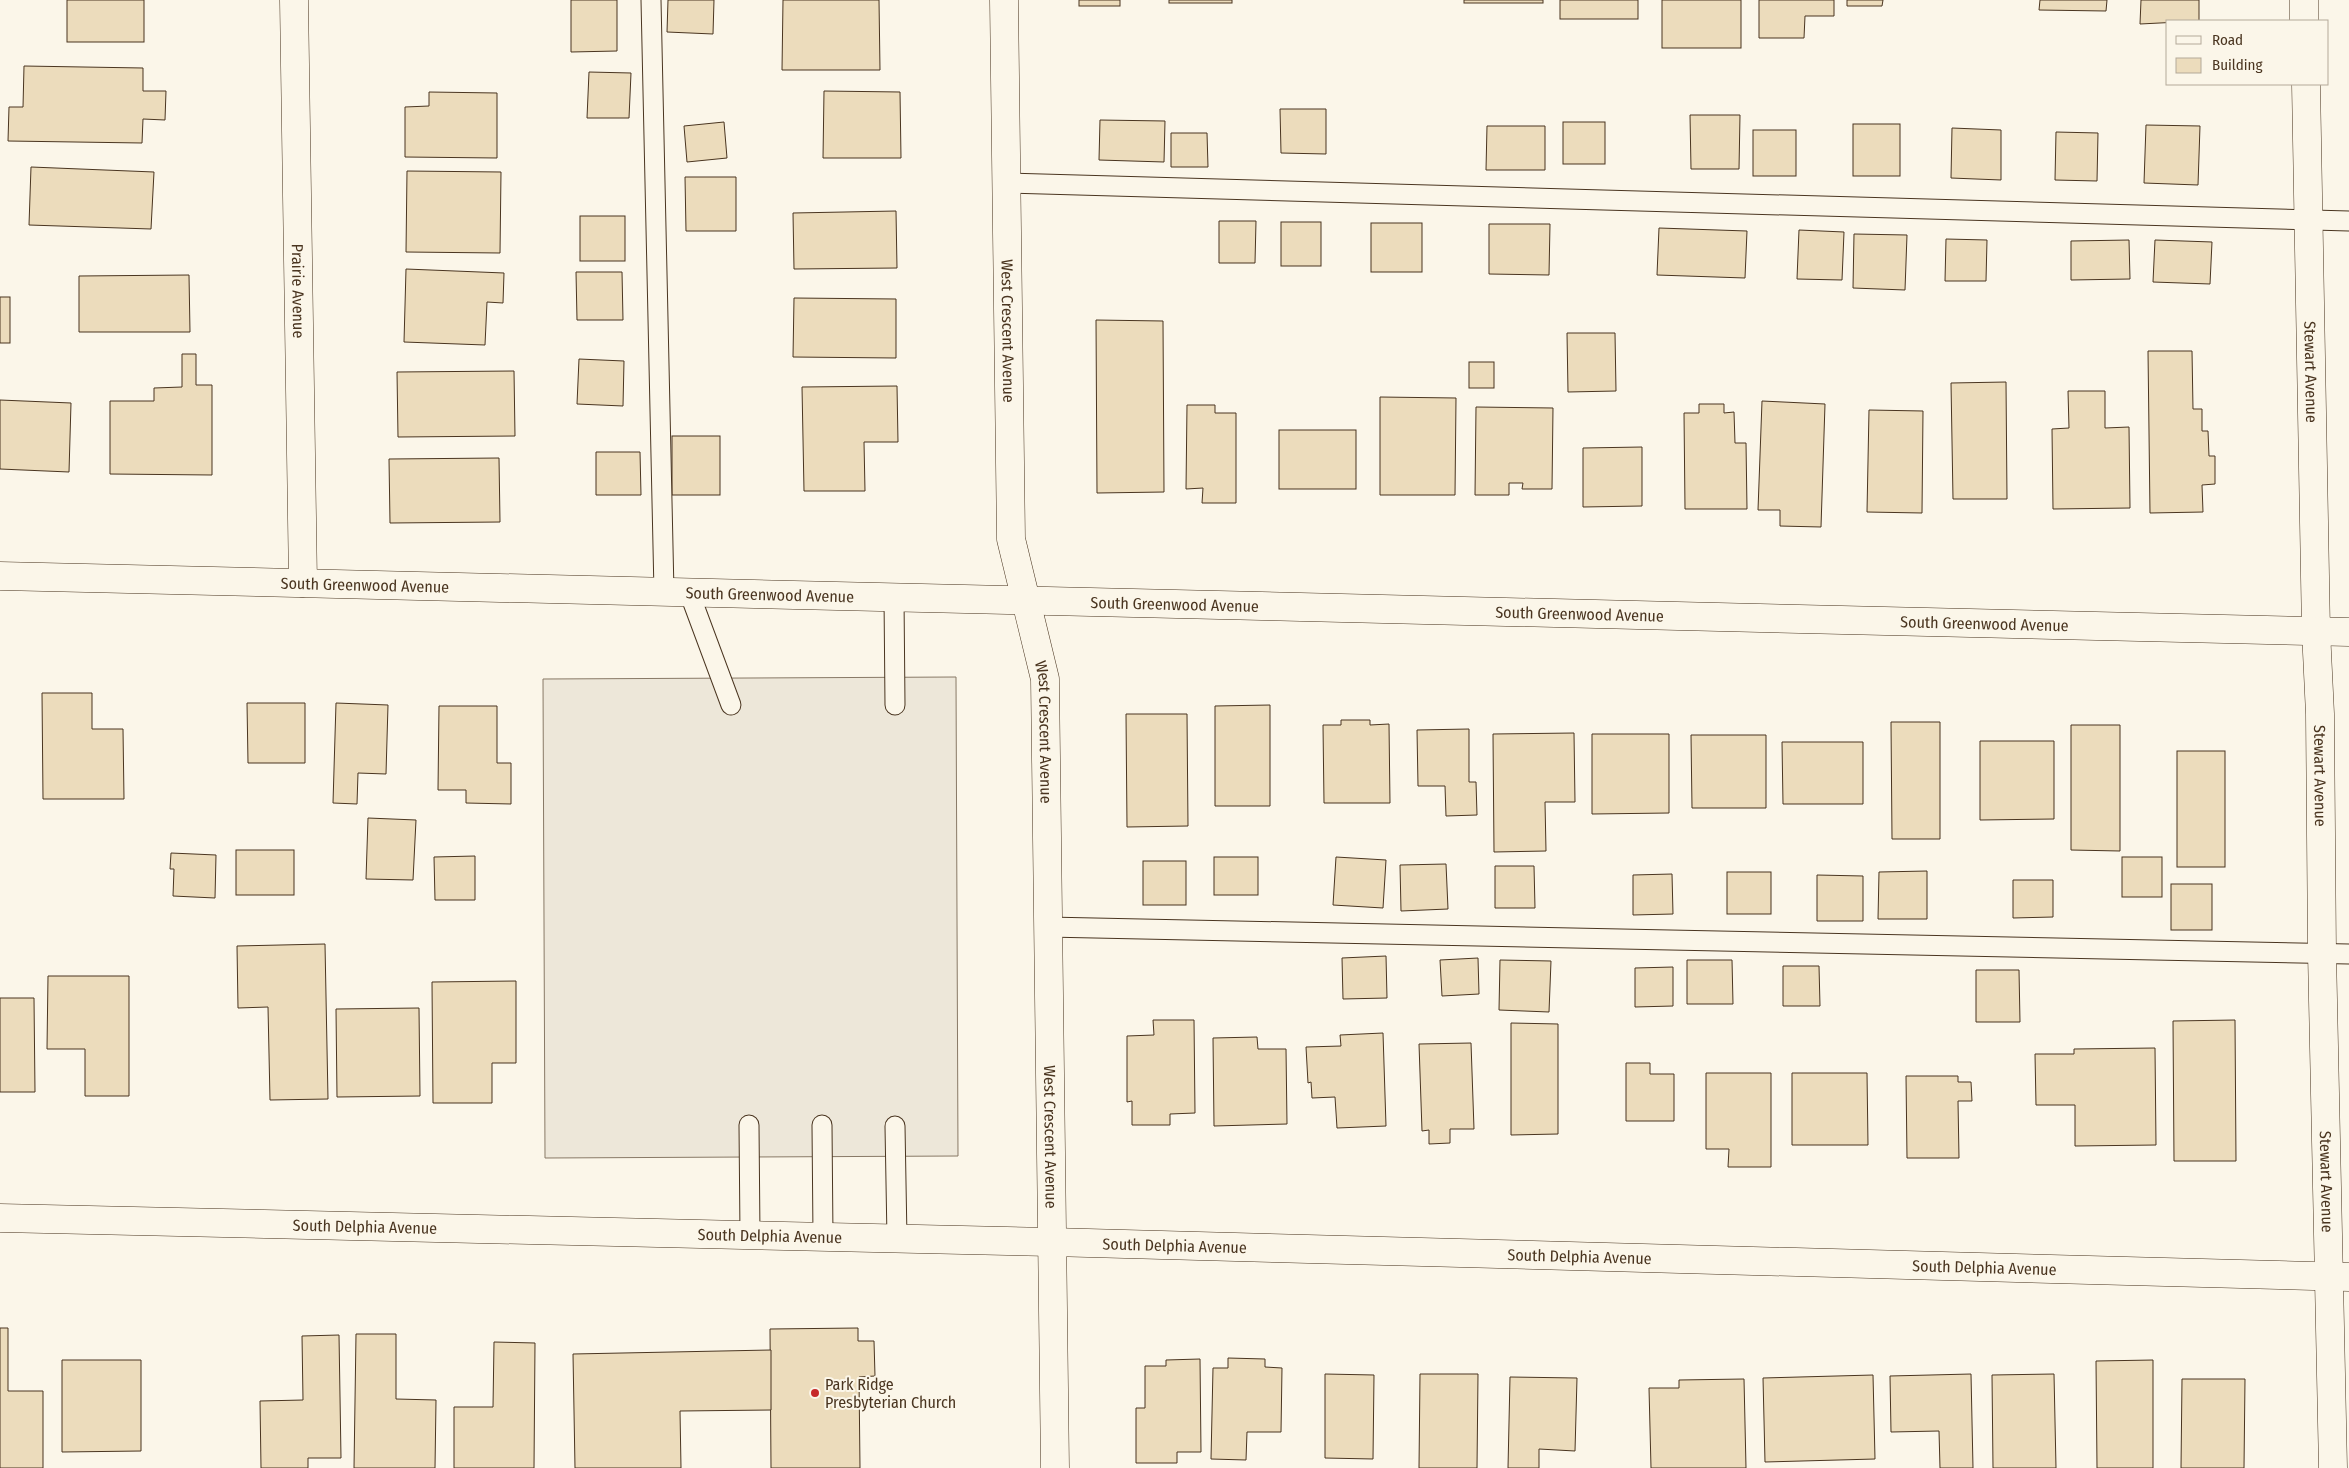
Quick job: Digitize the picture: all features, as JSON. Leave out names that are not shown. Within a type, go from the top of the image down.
[{"type":"street","name":"Prairie Avenue","points":[[294,0],[303,583]]},
{"type":"street","name":"West Crescent Avenue","points":[[1004,0],[1011,539],[1045,679],[1055,1468]]},
{"type":"street","points":[[2304,0],[2304,20]]},
{"type":"street","name":"Stewart Avenue","points":[[2306,85],[2316,631],[2320,714],[2322,953],[2339,1277],[2333,1468]]},
{"type":"street","name":"South Greenwood Avenue","points":[[0,576],[2349,632]]},
{"type":"street","name":"South Delphia Avenue","points":[[0,1218],[897,1238],[2339,1277]]},
{"type":"lane","points":[[651,0],[677,592],[731,705]]},
{"type":"lane","points":[[1007,183],[2349,221]]},
{"type":"lane","points":[[894,598],[895,705]]},
{"type":"lane","points":[[1047,927],[2349,954]]},
{"type":"lane","points":[[749,1125],[750,1235]]},
{"type":"lane","points":[[822,1125],[823,1237]]},
{"type":"lane","points":[[895,1126],[897,1238]]},
{"type":"shaded area","points":[[956,677],[958,1156],[545,1158],[543,679]]},
{"type":"building","points":[[67,0],[144,0],[144,42],[67,42]]},
{"type":"building","points":[[571,0],[617,0],[617,51],[571,52]]},
{"type":"building","points":[[668,0],[714,0],[713,34],[667,32]]},
{"type":"building","points":[[783,0],[879,0],[880,70],[782,70]]},
{"type":"building","points":[[1079,0],[1120,0],[1120,6],[1079,6]]},
{"type":"building","points":[[1169,0],[1232,0],[1232,3],[1169,3]]},
{"type":"building","points":[[1464,0],[1543,0],[1543,3],[1464,3]]},
{"type":"building","points":[[1560,0],[1638,0],[1638,19],[1560,19]]},
{"type":"building","points":[[1662,0],[1741,0],[1741,48],[1662,48]]},
{"type":"building","points":[[1759,0],[1834,0],[1834,16],[1805,16],[1804,38],[1759,38]]},
{"type":"building","points":[[1847,0],[1883,0],[1882,6],[1847,6]]},
{"type":"building","points":[[2040,0],[2107,0],[2106,11],[2039,10]]},
{"type":"building","points":[[2141,0],[2199,0],[2199,20],[2166,20],[2166,23],[2140,24]]},
{"type":"building","points":[[24,66],[143,68],[143,91],[166,91],[165,120],[143,119],[142,143],[8,141],[9,107],[23,107]]},
{"type":"building","points":[[589,72],[631,73],[629,118],[587,118]]},
{"type":"building","points":[[824,91],[900,92],[901,158],[823,158]]},
{"type":"building","points":[[429,92],[497,93],[497,158],[405,157],[405,107],[429,106]]},
{"type":"building","points":[[1280,109],[1326,109],[1326,154],[1281,153]]},
{"type":"building","points":[[1690,115],[1740,115],[1739,169],[1691,169]]},
{"type":"building","points":[[1100,120],[1165,121],[1164,162],[1099,160]]},
{"type":"building","points":[[724,122],[727,158],[687,162],[684,126]]},
{"type":"building","points":[[1563,122],[1605,122],[1605,164],[1563,164]]},
{"type":"building","points":[[1853,124],[1900,124],[1900,176],[1853,176]]},
{"type":"building","points":[[2146,125],[2200,126],[2198,185],[2144,183]]},
{"type":"building","points":[[1487,126],[1545,126],[1545,170],[1486,170]]},
{"type":"building","points":[[1952,128],[2001,130],[2001,180],[1951,178]]},
{"type":"building","points":[[1753,130],[1796,130],[1796,176],[1753,176]]},
{"type":"building","points":[[2056,132],[2098,133],[2097,181],[2055,180]]},
{"type":"building","points":[[1171,133],[1207,133],[1208,167],[1171,167]]},
{"type":"building","points":[[31,167],[154,172],[151,229],[29,225]]},
{"type":"building","points":[[407,171],[501,172],[500,253],[406,252]]},
{"type":"building","points":[[685,177],[736,177],[736,231],[686,231]]},
{"type":"building","points":[[896,211],[897,268],[794,269],[793,213]]},
{"type":"building","points":[[580,216],[625,216],[625,261],[580,261]]},
{"type":"building","points":[[1219,221],[1256,221],[1255,263],[1219,263]]},
{"type":"building","points":[[1281,222],[1321,222],[1321,266],[1281,266]]},
{"type":"building","points":[[1371,223],[1422,223],[1422,272],[1371,272]]},
{"type":"building","points":[[1489,224],[1550,224],[1549,275],[1489,274]]},
{"type":"building","points":[[1659,228],[1747,231],[1745,278],[1657,275]]},
{"type":"building","points":[[1799,230],[1844,232],[1842,280],[1797,279]]},
{"type":"building","points":[[1854,234],[1907,235],[1905,290],[1853,288]]},
{"type":"building","points":[[1946,239],[1987,240],[1986,281],[1945,281]]},
{"type":"building","points":[[2129,240],[2130,279],[2071,280],[2071,241]]},
{"type":"building","points":[[2155,240],[2212,242],[2210,284],[2153,282]]},
{"type":"building","points":[[406,269],[504,273],[503,303],[487,302],[485,345],[404,342]]},
{"type":"building","points":[[576,272],[622,272],[623,320],[577,320]]},
{"type":"building","points":[[189,275],[190,332],[79,332],[79,276]]},
{"type":"building","points":[[0,297],[10,297],[10,343],[0,343]]},
{"type":"building","points":[[794,298],[896,299],[896,358],[793,357]]},
{"type":"building","points":[[1096,320],[1163,321],[1164,492],[1097,493]]},
{"type":"building","points":[[1567,333],[1615,333],[1616,391],[1568,392]]},
{"type":"building","points":[[2148,351],[2192,351],[2193,409],[2202,409],[2202,431],[2208,431],[2209,456],[2215,456],[2215,484],[2202,485],[2203,512],[2150,513]]},
{"type":"building","points":[[182,354],[196,354],[196,385],[212,385],[212,475],[110,474],[110,401],[154,401],[154,388],[182,387]]},
{"type":"building","points":[[579,359],[624,361],[623,406],[577,404]]},
{"type":"building","points":[[1469,362],[1494,362],[1494,388],[1469,388]]},
{"type":"building","points":[[514,371],[515,436],[398,437],[397,372]]},
{"type":"building","points":[[2006,382],[2007,499],[1953,499],[1951,383]]},
{"type":"building","points":[[897,386],[898,442],[864,442],[865,491],[804,491],[802,387]]},
{"type":"building","points":[[2068,391],[2105,391],[2105,428],[2129,427],[2130,508],[2053,509],[2052,429],[2069,428]]},
{"type":"building","points":[[1380,397],[1456,398],[1455,495],[1380,495]]},
{"type":"building","points":[[0,400],[71,403],[69,472],[0,469]]},
{"type":"building","points":[[1762,401],[1825,404],[1821,527],[1780,526],[1780,510],[1758,510]]},
{"type":"building","points":[[1699,404],[1724,404],[1724,413],[1734,412],[1735,443],[1746,443],[1747,509],[1685,509],[1684,413],[1699,413]]},
{"type":"building","points":[[1187,405],[1215,405],[1215,413],[1236,413],[1236,503],[1202,503],[1203,488],[1186,489]]},
{"type":"building","points":[[1476,407],[1553,408],[1552,489],[1522,489],[1523,483],[1509,483],[1509,495],[1475,495]]},
{"type":"building","points":[[1869,410],[1923,411],[1922,513],[1867,512]]},
{"type":"building","points":[[1279,430],[1356,430],[1356,489],[1279,489]]},
{"type":"building","points":[[672,436],[720,436],[720,495],[672,495]]},
{"type":"building","points":[[1642,447],[1642,506],[1583,507],[1583,448]]},
{"type":"building","points":[[596,452],[640,452],[641,495],[596,495]]},
{"type":"building","points":[[499,458],[500,522],[390,523],[389,459]]},
{"type":"building","points":[[42,693],[92,693],[92,729],[123,729],[124,799],[43,799]]},
{"type":"building","points":[[247,703],[305,703],[305,763],[248,763]]},
{"type":"building","points":[[336,703],[388,705],[386,774],[358,773],[357,804],[333,803]]},
{"type":"building","points":[[1270,705],[1270,806],[1215,806],[1215,706]]},
{"type":"building","points":[[439,706],[497,706],[497,763],[511,763],[511,804],[466,803],[466,790],[438,790]]},
{"type":"building","points":[[1126,714],[1187,714],[1188,826],[1127,827]]},
{"type":"building","points":[[1341,720],[1370,720],[1370,725],[1389,724],[1390,803],[1324,803],[1323,725],[1341,725]]},
{"type":"building","points":[[1891,722],[1940,722],[1940,839],[1892,839]]},
{"type":"building","points":[[2071,725],[2120,725],[2120,851],[2071,850]]},
{"type":"building","points":[[1469,729],[1469,782],[1476,782],[1477,815],[1446,816],[1445,786],[1418,786],[1417,730]]},
{"type":"building","points":[[1574,733],[1575,802],[1545,802],[1546,851],[1494,852],[1493,734]]},
{"type":"building","points":[[1592,734],[1669,734],[1669,813],[1592,814]]},
{"type":"building","points":[[1691,735],[1766,735],[1766,808],[1692,808]]},
{"type":"building","points":[[1980,741],[2054,741],[2054,819],[1980,820]]},
{"type":"building","points":[[1782,742],[1863,742],[1863,804],[1783,804]]},
{"type":"building","points":[[2177,751],[2225,751],[2225,867],[2177,867]]},
{"type":"building","points":[[368,818],[416,820],[413,880],[366,879]]},
{"type":"building","points":[[236,850],[294,850],[294,895],[236,895]]},
{"type":"building","points":[[171,853],[216,855],[215,898],[173,896],[174,869],[170,869]]},
{"type":"building","points":[[475,856],[475,900],[435,900],[434,857]]},
{"type":"building","points":[[1214,857],[1258,857],[1258,895],[1214,895]]},
{"type":"building","points":[[1336,857],[1386,860],[1383,908],[1333,905]]},
{"type":"building","points":[[2122,857],[2162,857],[2162,897],[2122,897]]},
{"type":"building","points":[[1143,861],[1186,861],[1186,905],[1143,905]]},
{"type":"building","points":[[1446,864],[1448,909],[1401,911],[1400,865]]},
{"type":"building","points":[[1495,866],[1534,866],[1535,908],[1495,908]]},
{"type":"building","points":[[1927,871],[1927,919],[1878,919],[1879,872]]},
{"type":"building","points":[[1727,872],[1771,872],[1771,914],[1727,914]]},
{"type":"building","points":[[1672,874],[1673,914],[1633,915],[1633,875]]},
{"type":"building","points":[[1817,875],[1863,876],[1863,921],[1817,921]]},
{"type":"building","points":[[2013,880],[2053,880],[2053,917],[2013,918]]},
{"type":"building","points":[[2171,884],[2212,884],[2212,930],[2171,930]]},
{"type":"building","points":[[325,944],[328,1099],[270,1100],[268,1007],[238,1008],[237,946]]},
{"type":"building","points":[[1386,956],[1387,998],[1343,999],[1342,958]]},
{"type":"building","points":[[1478,958],[1479,994],[1442,996],[1440,960]]},
{"type":"building","points":[[1500,960],[1551,961],[1549,1012],[1499,1010]]},
{"type":"building","points":[[1687,960],[1732,960],[1733,1004],[1687,1004]]},
{"type":"building","points":[[1783,966],[1819,966],[1820,1006],[1783,1006]]},
{"type":"building","points":[[1673,967],[1673,1006],[1635,1007],[1635,968]]},
{"type":"building","points":[[1976,970],[2019,970],[2020,1022],[1976,1022]]},
{"type":"building","points":[[48,976],[129,976],[129,1096],[85,1096],[85,1049],[47,1049]]},
{"type":"building","points":[[516,981],[516,1063],[492,1063],[492,1103],[433,1103],[432,982]]},
{"type":"building","points":[[0,998],[34,998],[35,1092],[0,1092]]},
{"type":"building","points":[[419,1008],[420,1096],[337,1097],[336,1009]]},
{"type":"building","points":[[1153,1020],[1194,1020],[1195,1113],[1170,1114],[1170,1125],[1132,1125],[1132,1101],[1127,1102],[1127,1036],[1154,1035]]},
{"type":"building","points":[[2235,1020],[2236,1161],[2174,1161],[2173,1021]]},
{"type":"building","points":[[1511,1023],[1558,1024],[1558,1134],[1511,1135]]},
{"type":"building","points":[[1383,1033],[1386,1126],[1337,1128],[1335,1097],[1312,1098],[1311,1082],[1308,1083],[1306,1047],[1341,1046],[1340,1035]]},
{"type":"building","points":[[1257,1037],[1258,1049],[1286,1049],[1287,1124],[1214,1126],[1213,1038]]},
{"type":"building","points":[[1471,1043],[1474,1129],[1450,1129],[1450,1143],[1429,1144],[1429,1130],[1422,1131],[1419,1044]]},
{"type":"building","points":[[2155,1048],[2156,1145],[2075,1146],[2075,1105],[2036,1105],[2035,1054],[2074,1054],[2074,1049]]},
{"type":"building","points":[[1626,1063],[1650,1063],[1650,1074],[1674,1074],[1674,1121],[1626,1121]]},
{"type":"building","points":[[1706,1073],[1771,1073],[1771,1167],[1728,1167],[1729,1149],[1706,1149]]},
{"type":"building","points":[[1792,1073],[1867,1073],[1868,1145],[1792,1145]]},
{"type":"building","points":[[1906,1076],[1958,1076],[1958,1082],[1971,1082],[1972,1101],[1958,1101],[1959,1158],[1907,1158]]},
{"type":"building","points":[[0,1328],[8,1328],[8,1391],[43,1391],[43,1468],[0,1468]]},
{"type":"building","name":"Park Ridge Presbyterian Church","points":[[858,1328],[858,1341],[874,1341],[875,1376],[859,1377],[860,1468],[771,1468],[770,1329]]},
{"type":"building","points":[[356,1334],[396,1334],[396,1399],[436,1400],[435,1468],[354,1468]]},
{"type":"building","points":[[339,1335],[341,1458],[308,1458],[308,1468],[261,1468],[260,1401],[303,1400],[302,1336]]},
{"type":"building","points":[[494,1342],[535,1343],[534,1468],[454,1468],[454,1407],[493,1407]]},
{"type":"building","points":[[771,1350],[771,1410],[680,1411],[681,1468],[575,1468],[573,1354]]},
{"type":"building","points":[[1228,1358],[1265,1359],[1265,1367],[1282,1368],[1281,1432],[1247,1432],[1246,1460],[1211,1459],[1213,1368],[1228,1368]]},
{"type":"building","points":[[1200,1359],[1201,1452],[1177,1452],[1177,1463],[1136,1463],[1136,1408],[1145,1408],[1145,1366],[1166,1366],[1166,1360]]},
{"type":"building","points":[[62,1360],[141,1360],[141,1451],[62,1452]]},
{"type":"building","points":[[2153,1360],[2153,1468],[2097,1468],[2096,1361]]},
{"type":"building","points":[[1325,1374],[1374,1375],[1373,1459],[1325,1458]]},
{"type":"building","points":[[1420,1374],[1478,1374],[1477,1468],[1419,1468]]},
{"type":"building","points":[[1971,1374],[1973,1468],[1940,1468],[1939,1431],[1891,1432],[1890,1376]]},
{"type":"building","points":[[2054,1374],[2056,1468],[1993,1468],[1992,1375]]},
{"type":"building","points":[[1873,1375],[1875,1459],[1765,1462],[1763,1378]]},
{"type":"building","points":[[1510,1377],[1577,1378],[1575,1451],[1539,1449],[1539,1468],[1508,1468]]},
{"type":"building","points":[[1744,1379],[1746,1468],[1651,1468],[1649,1388],[1679,1388],[1679,1380]]},
{"type":"building","points":[[2182,1379],[2245,1379],[2244,1468],[2181,1468]]},
{"type":"place","name":"Park Ridge Presbyterian Church","points":[[815,1393]]}]
